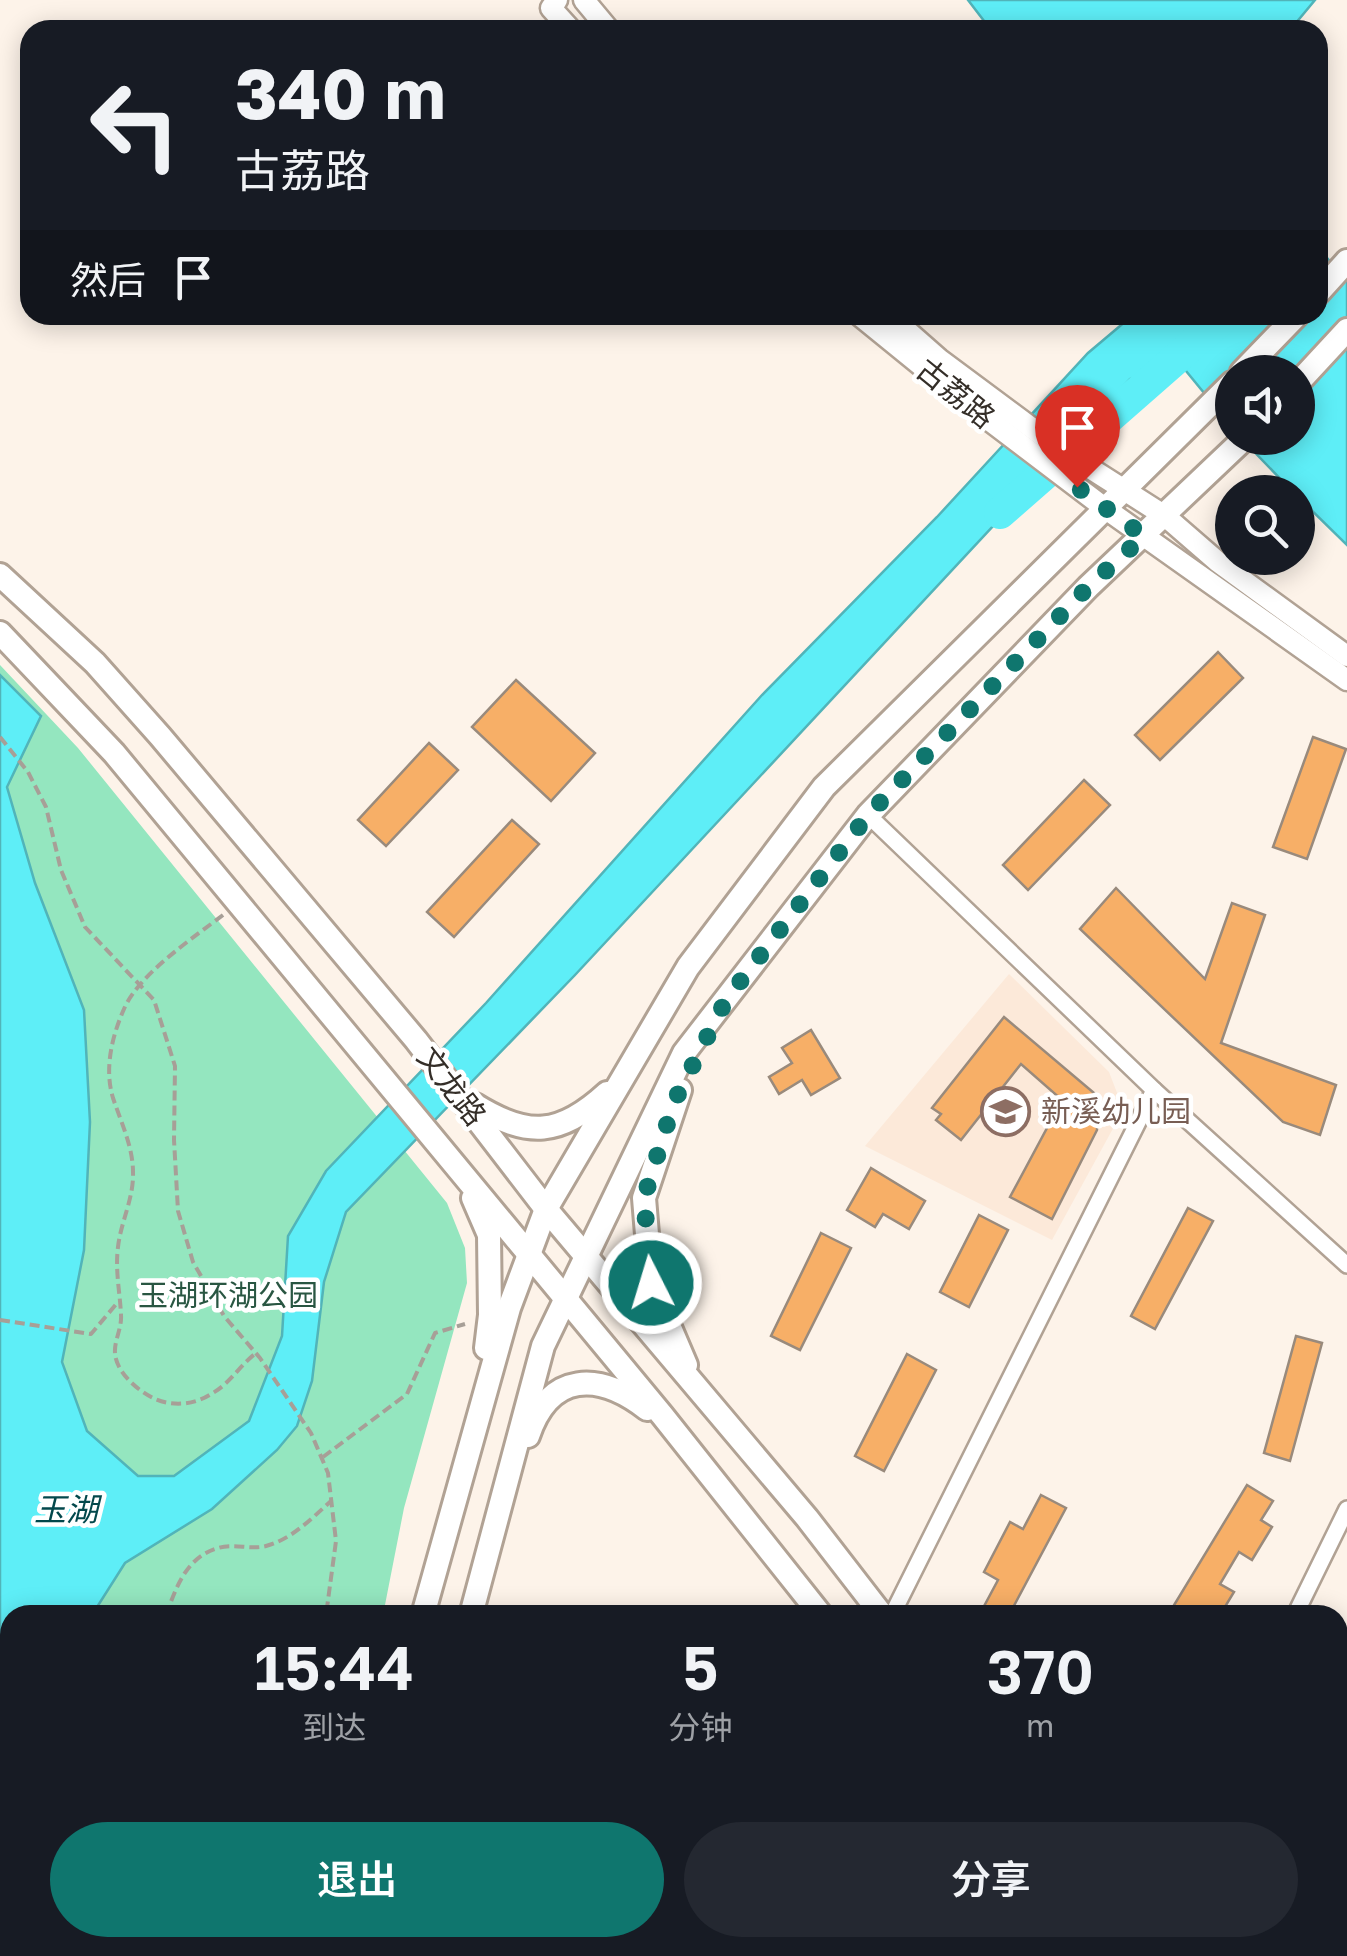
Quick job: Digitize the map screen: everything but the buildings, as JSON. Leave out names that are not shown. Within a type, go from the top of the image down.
[{"type":"main road","points":[[1328,282],[1346,262]]},
{"type":"main road","points":[[1258,355],[1287,325]]},
{"type":"main road","points":[[1315,365],[1347,330]]},
{"type":"main road","points":[[425,1605],[509,1308],[546,1209],[688,967],[824,786],[1215,401]]},
{"type":"main road","points":[[474,1605],[544,1346],[684,1053],[868,815],[1088,587],[1228,455]]},
{"type":"main road","name":"文龙路","points":[[0,576],[94,664],[160,736],[461,1096],[584,1256],[807,1518],[874,1605]]},
{"type":"main road","name":"文龙路","points":[[0,633],[114,753],[673,1428],[813,1605]]},
{"type":"main road","points":[[696,1386],[651,1283],[644,1198],[674,1102],[726,1000]]},
{"type":"main road","points":[[461,1096],[504,1123],[530,1128],[558,1125],[587,1111],[621,1081]]},
{"type":"main road","points":[[464,1176],[488,1234],[490,1314],[472,1442]]},
{"type":"main road","points":[[485,1562],[532,1424],[560,1389],[604,1383],[631,1397],[673,1428]]},
{"type":"street","points":[[558,0],[551,8],[562,20]]},
{"type":"street","points":[[584,0],[600,20]]},
{"type":"street","name":"古荔路","points":[[871,325],[1106,510],[1347,680]]},
{"type":"street","name":"古荔路","points":[[900,325],[1060,449],[1165,516],[1218,562],[1347,656]]},
{"type":"street","points":[[868,815],[1154,1090],[1347,1265]]},
{"type":"street","points":[[897,1605],[1154,1090]]},
{"type":"street","points":[[1300,1605],[1347,1509]]},
{"type":"path","points":[[0,737],[28,772],[46,807],[61,870],[85,926],[154,1000],[175,1066],[178,1211],[194,1262],[224,1316],[258,1356],[310,1432],[323,1458],[336,1541],[327,1605]]},
{"type":"path","points":[[223,915],[140,984],[126,1003],[119,1022],[110,1081],[134,1169],[118,1244],[121,1316],[114,1354],[124,1376],[153,1398],[172,1404],[210,1396],[230,1381],[245,1361],[258,1356]]},
{"type":"path","points":[[0,1320],[91,1334],[118,1302]]},
{"type":"path","points":[[323,1458],[407,1394],[434,1334],[465,1324]]},
{"type":"path","points":[[170,1605],[179,1580],[195,1560],[218,1548],[263,1547],[294,1534],[331,1501]]},
{"type":"shaded area","name":"新溪幼儿园","points":[[1009,974],[1109,1072],[1119,1098],[1116,1123],[1052,1240],[865,1146]]},
{"type":"green space","name":"玉湖环湖公园","points":[[0,665],[78,748],[447,1203],[465,1248],[467,1283],[404,1508],[385,1605],[0,1605]]},
{"type":"water","points":[[968,0],[1315,0],[1298,20],[983,20]]},
{"type":"water","name":"玉湖","points":[[1328,259],[1347,282],[1347,545],[1315,514],[1315,475],[1277,475],[1257,455],[1315,455],[1315,355],[1215,355],[1215,406],[1177,360],[1130,379],[575,975],[346,1212],[324,1282],[312,1381],[297,1426],[277,1450],[212,1509],[125,1563],[98,1605],[0,1605],[0,675],[41,716],[7,787],[35,883],[84,1010],[90,1122],[84,1250],[62,1362],[87,1431],[138,1476],[174,1476],[249,1421],[282,1336],[288,1236],[326,1171],[486,1003],[762,695],[937,517],[1088,353],[1121,325],[1328,325]]},
{"type":"waterway","points":[[1000,513],[1215,325]]},
{"type":"place","name":"新溪幼儿园","points":[[1006,1111]]},
{"type":"route","points":[[651,1283],[644,1198],[674,1102],[726,1000],[868,815],[1088,587],[1144,536],[1077,487]]}]
